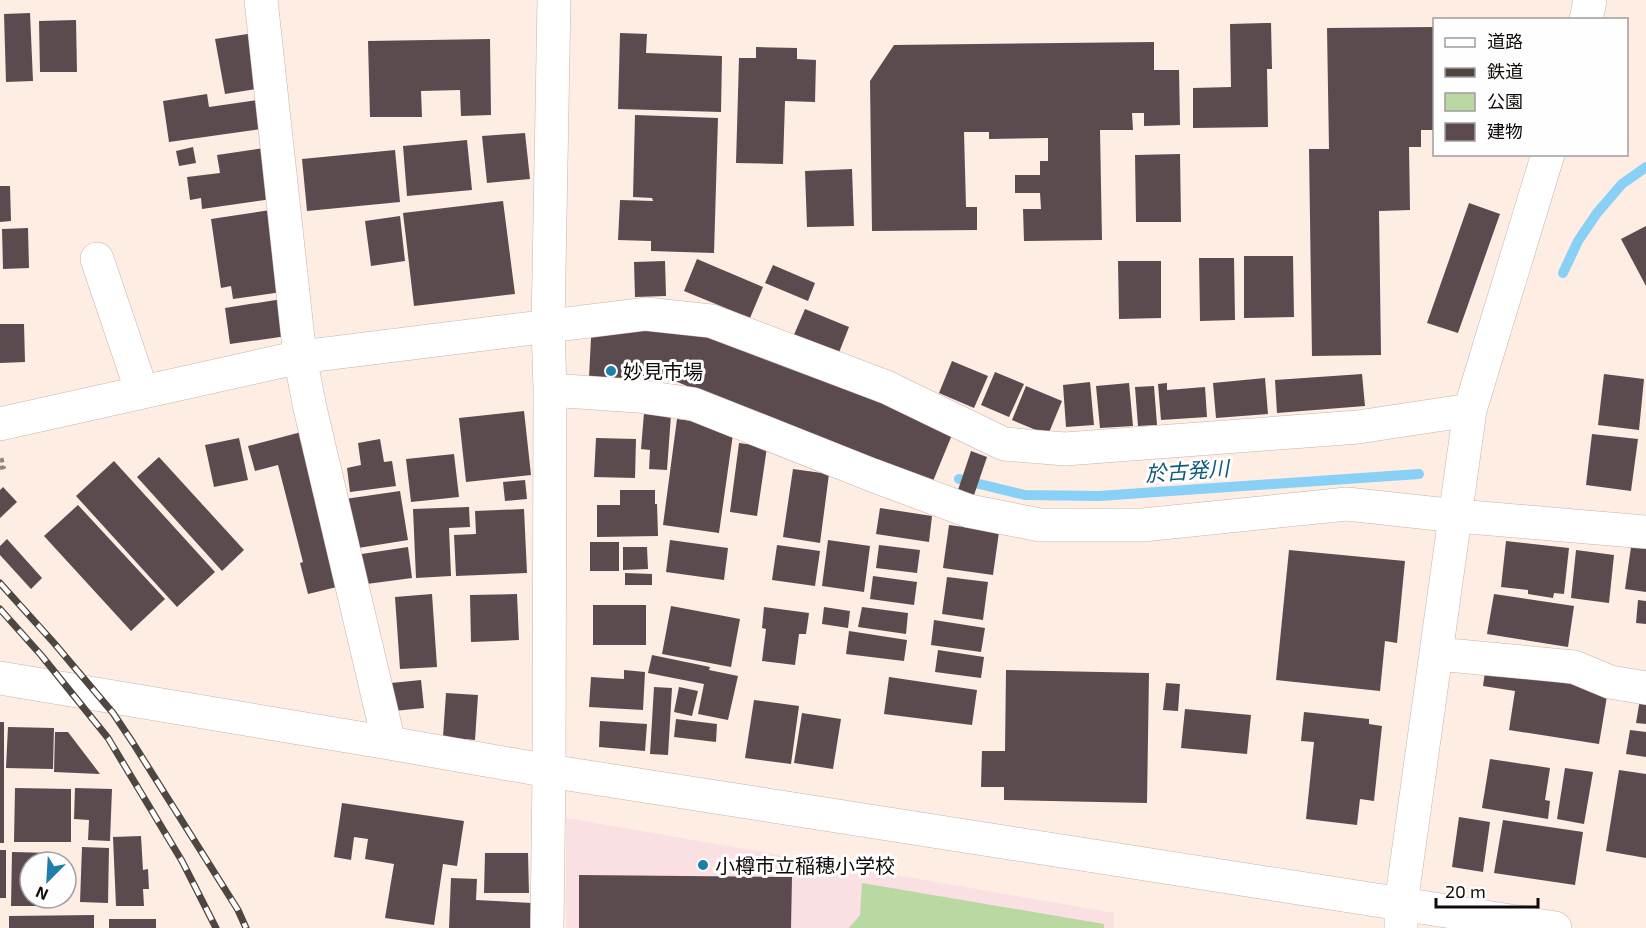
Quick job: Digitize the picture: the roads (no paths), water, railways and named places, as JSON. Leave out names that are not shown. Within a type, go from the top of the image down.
[{"type":"street","points":[[261,0],[302,365],[310,408],[389,743]]},
{"type":"street","points":[[547,928],[548,327],[554,0]]},
{"type":"street","points":[[1586,18],[1590,0]]},
{"type":"street","points":[[1401,916],[1470,410],[1547,156]]},
{"type":"street","points":[[97,259],[142,393]]},
{"type":"street","points":[[0,424],[142,393],[302,365],[646,314],[711,321],[886,387],[1004,444],[1065,449],[1358,427],[1470,410]]},
{"type":"street","points":[[549,390],[637,396],[693,404],[872,476],[969,511],[1040,525],[1143,525],[1347,504],[1646,532]]},
{"type":"street","points":[[1437,654],[1574,667],[1610,682],[1646,687]]},
{"type":"street","points":[[0,678],[1401,916],[1555,928]]},
{"type":"waterway","name":"於古発川","points":[[1563,273],[1578,241],[1597,213],[1622,184],[1646,167]]},
{"type":"waterway","name":"於古発川","points":[[959,479],[1025,495],[1099,496],[1419,474]]},
{"type":"railway","points":[[0,583],[113,713],[238,910],[246,928]]},
{"type":"railway","points":[[0,609],[41,655],[108,738],[182,861],[216,928]]},
{"type":"place","name":"妙見市場","points":[[611,371]]},
{"type":"place","name":"小樽市立稲穂小学校","points":[[703,865]]}]
